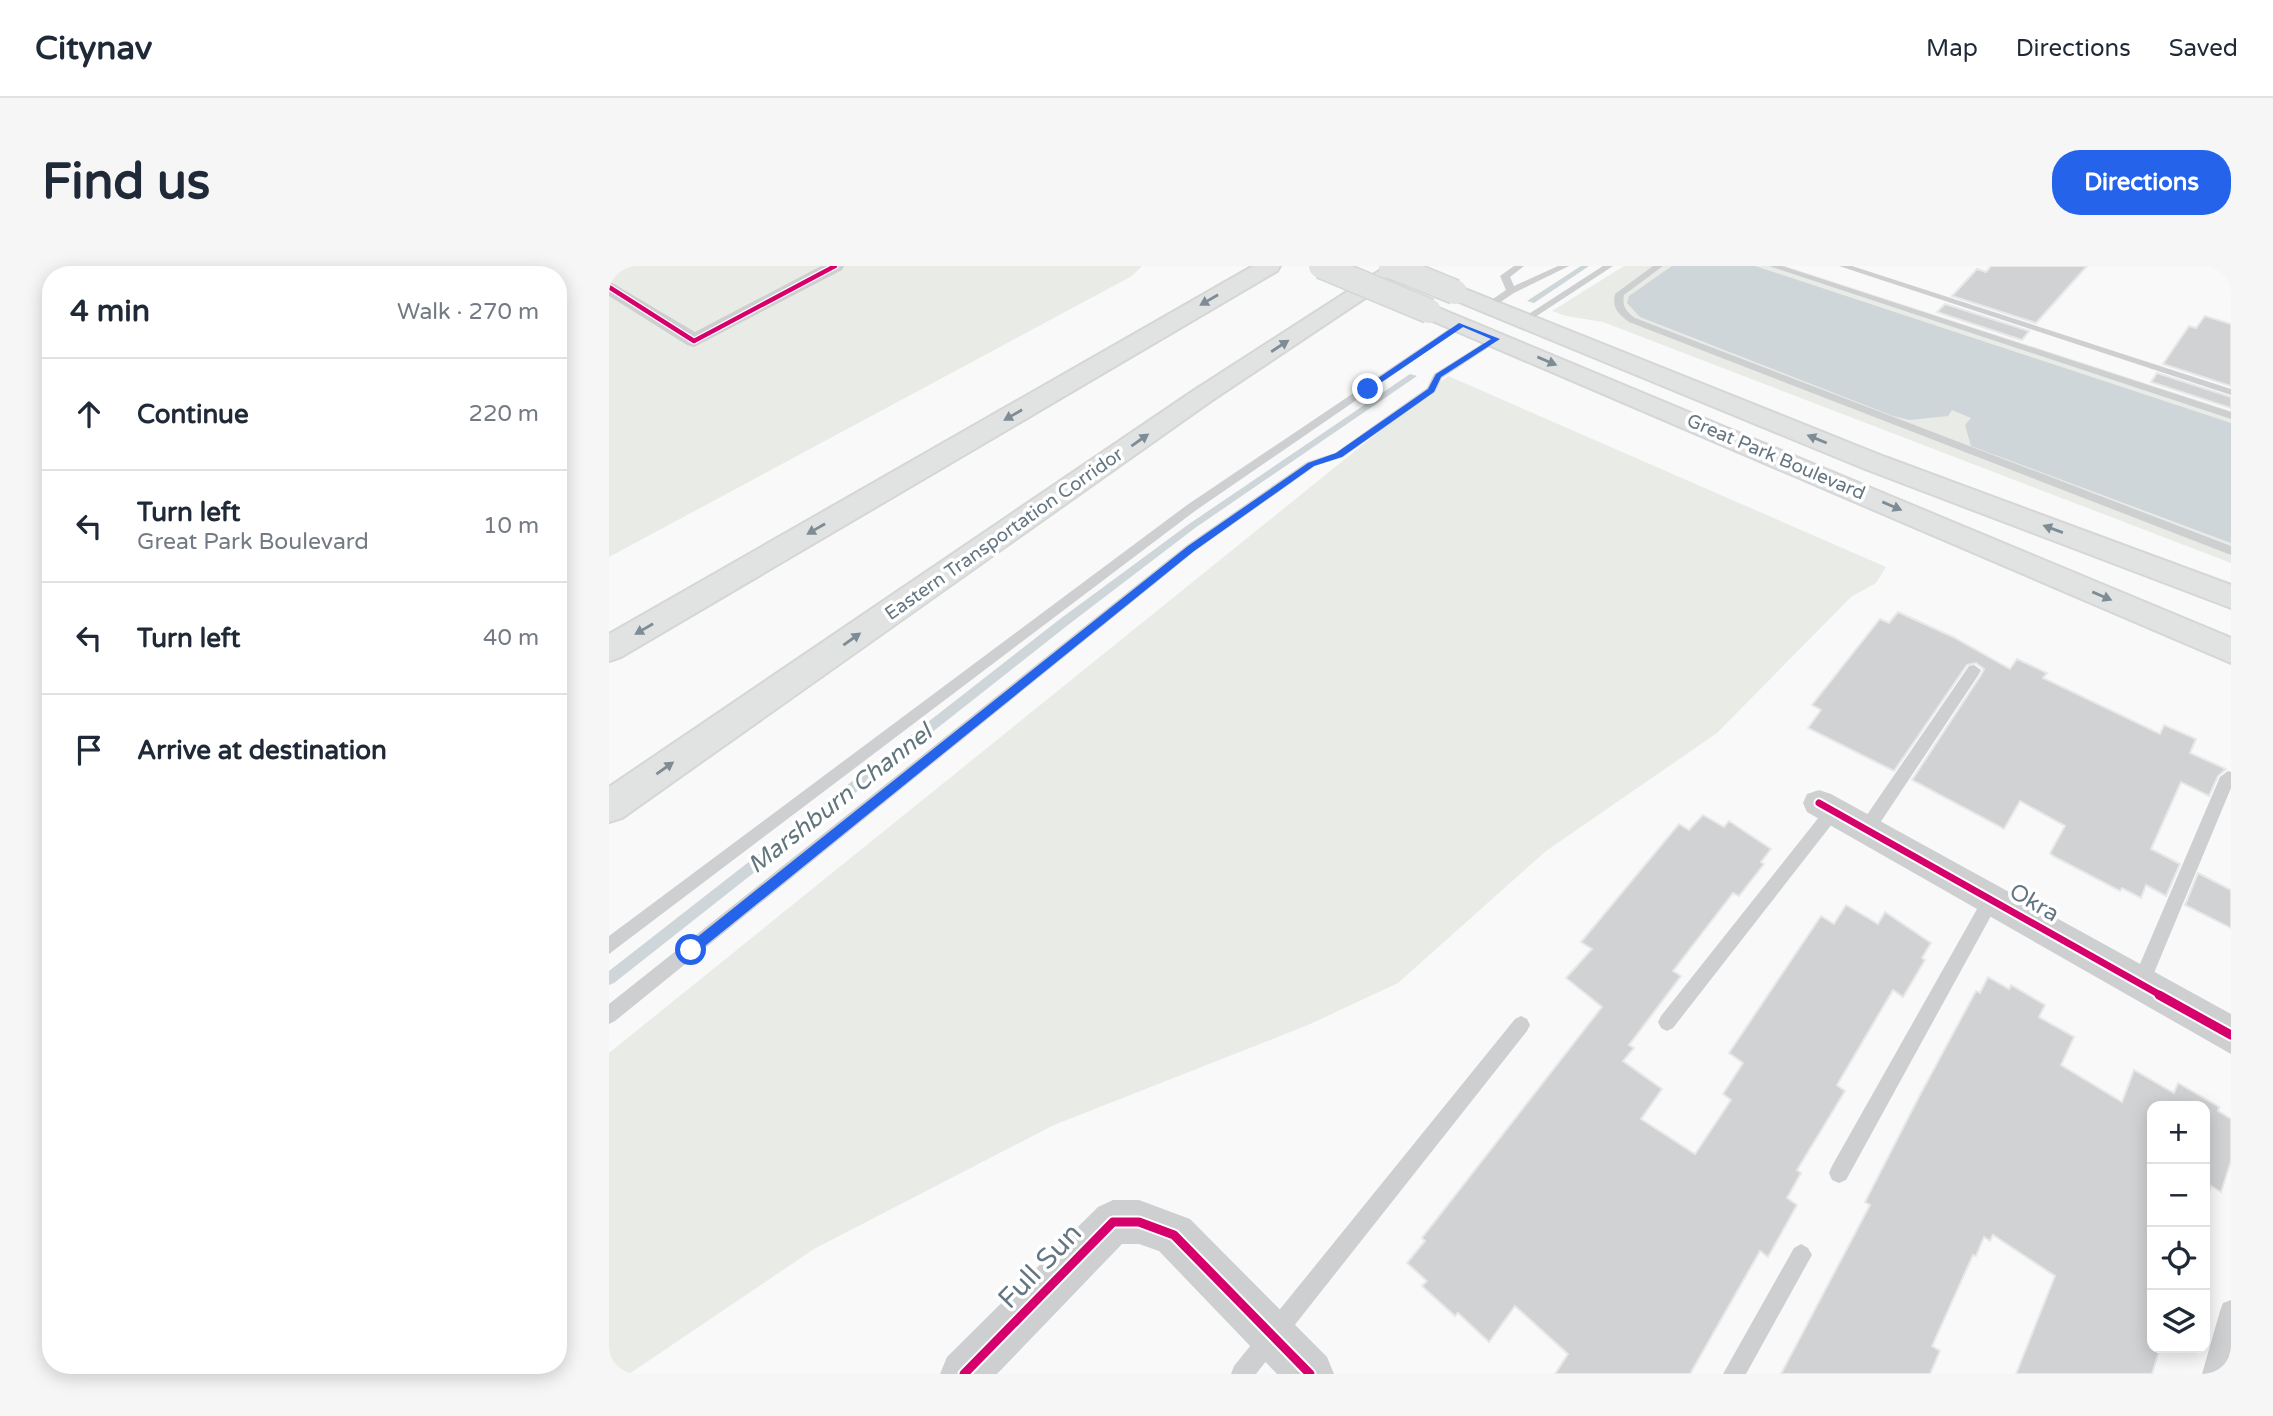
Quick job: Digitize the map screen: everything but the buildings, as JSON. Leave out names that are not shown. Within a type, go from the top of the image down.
[{"type":"main road","points":[[609,649],[1269,266]]},
{"type":"main road","name":"Great Park Boulevard","points":[[1321,266],[2231,651]]},
{"type":"main road","name":"Great Park Boulevard","points":[[1391,266],[1455,292],[1501,298],[1526,319],[1875,463],[2231,597]]},
{"type":"main road","name":"Eastern Transportation Corridor","points":[[609,807],[1191,404],[1402,266]]},
{"type":"street","points":[[609,287],[695,341],[822,268]]},
{"type":"street","name":"Okra","points":[[1826,807],[2231,1035]]},
{"type":"street","name":"Full Sun","points":[[964,1374],[1113,1222],[1139,1222],[1174,1235],[1310,1374]]},
{"type":"lane","points":[[1501,298],[1505,276],[1520,266]]},
{"type":"lane","points":[[1501,298],[1565,266]]},
{"type":"lane","points":[[1526,319],[1609,266]]},
{"type":"lane","points":[[1659,266],[1620,294],[1618,303],[1622,312],[1632,320],[2231,551]]},
{"type":"lane","points":[[1773,266],[2231,416]]},
{"type":"lane","points":[[1843,266],[2231,392]]},
{"type":"lane","points":[[609,946],[1191,508],[1462,324]]},
{"type":"lane","points":[[609,1015],[1191,548],[1311,464],[1339,455],[1431,390],[1438,376],[1496,339]]},
{"type":"lane","points":[[1866,830],[1975,670]]},
{"type":"lane","points":[[2140,985],[2228,777]]},
{"type":"lane","points":[[1667,1022],[1826,807]]},
{"type":"lane","points":[[1839,1173],[1991,900]]},
{"type":"lane","points":[[1242,1374],[1521,1026]]},
{"type":"lane","points":[[1734,1374],[1801,1255]]},
{"type":"lane","points":[[2213,1374],[2231,1311]]},
{"type":"shaded area","points":[[609,266],[1142,266],[1132,276],[609,557]]},
{"type":"shaded area","points":[[1624,266],[1785,266],[2231,411],[2231,563],[1603,322],[1552,311]]},
{"type":"shaded area","points":[[1672,266],[1755,266],[2231,423],[2231,543],[1971,446],[1965,425],[1971,418],[1952,410],[1948,416],[1910,420],[1893,416],[1640,317],[1627,303],[1629,296]]},
{"type":"shaded area","points":[[1448,376],[1886,567],[1876,583],[1851,597],[1717,733],[1546,851],[1398,983],[1308,1025],[1054,1125],[814,1249],[629,1374],[609,1374],[609,1053]]},
{"type":"waterway","name":"Marshburn Channel","points":[[1531,301],[1586,266]]},
{"type":"waterway","name":"Marshburn Channel","points":[[609,979],[1064,622],[1192,526],[1413,376]]},
{"type":"cycle path","points":[[609,287],[694,341],[835,266]]},
{"type":"cycle path","points":[[1819,803],[2231,1035]]},
{"type":"cycle path","points":[[964,1374],[1113,1222],[1139,1222],[1174,1235],[1310,1374]]},
{"type":"route","points":[[691,950],[1191,548],[1311,464],[1339,455],[1431,390],[1438,376],[1496,339],[1462,324],[1368,389]]}]
